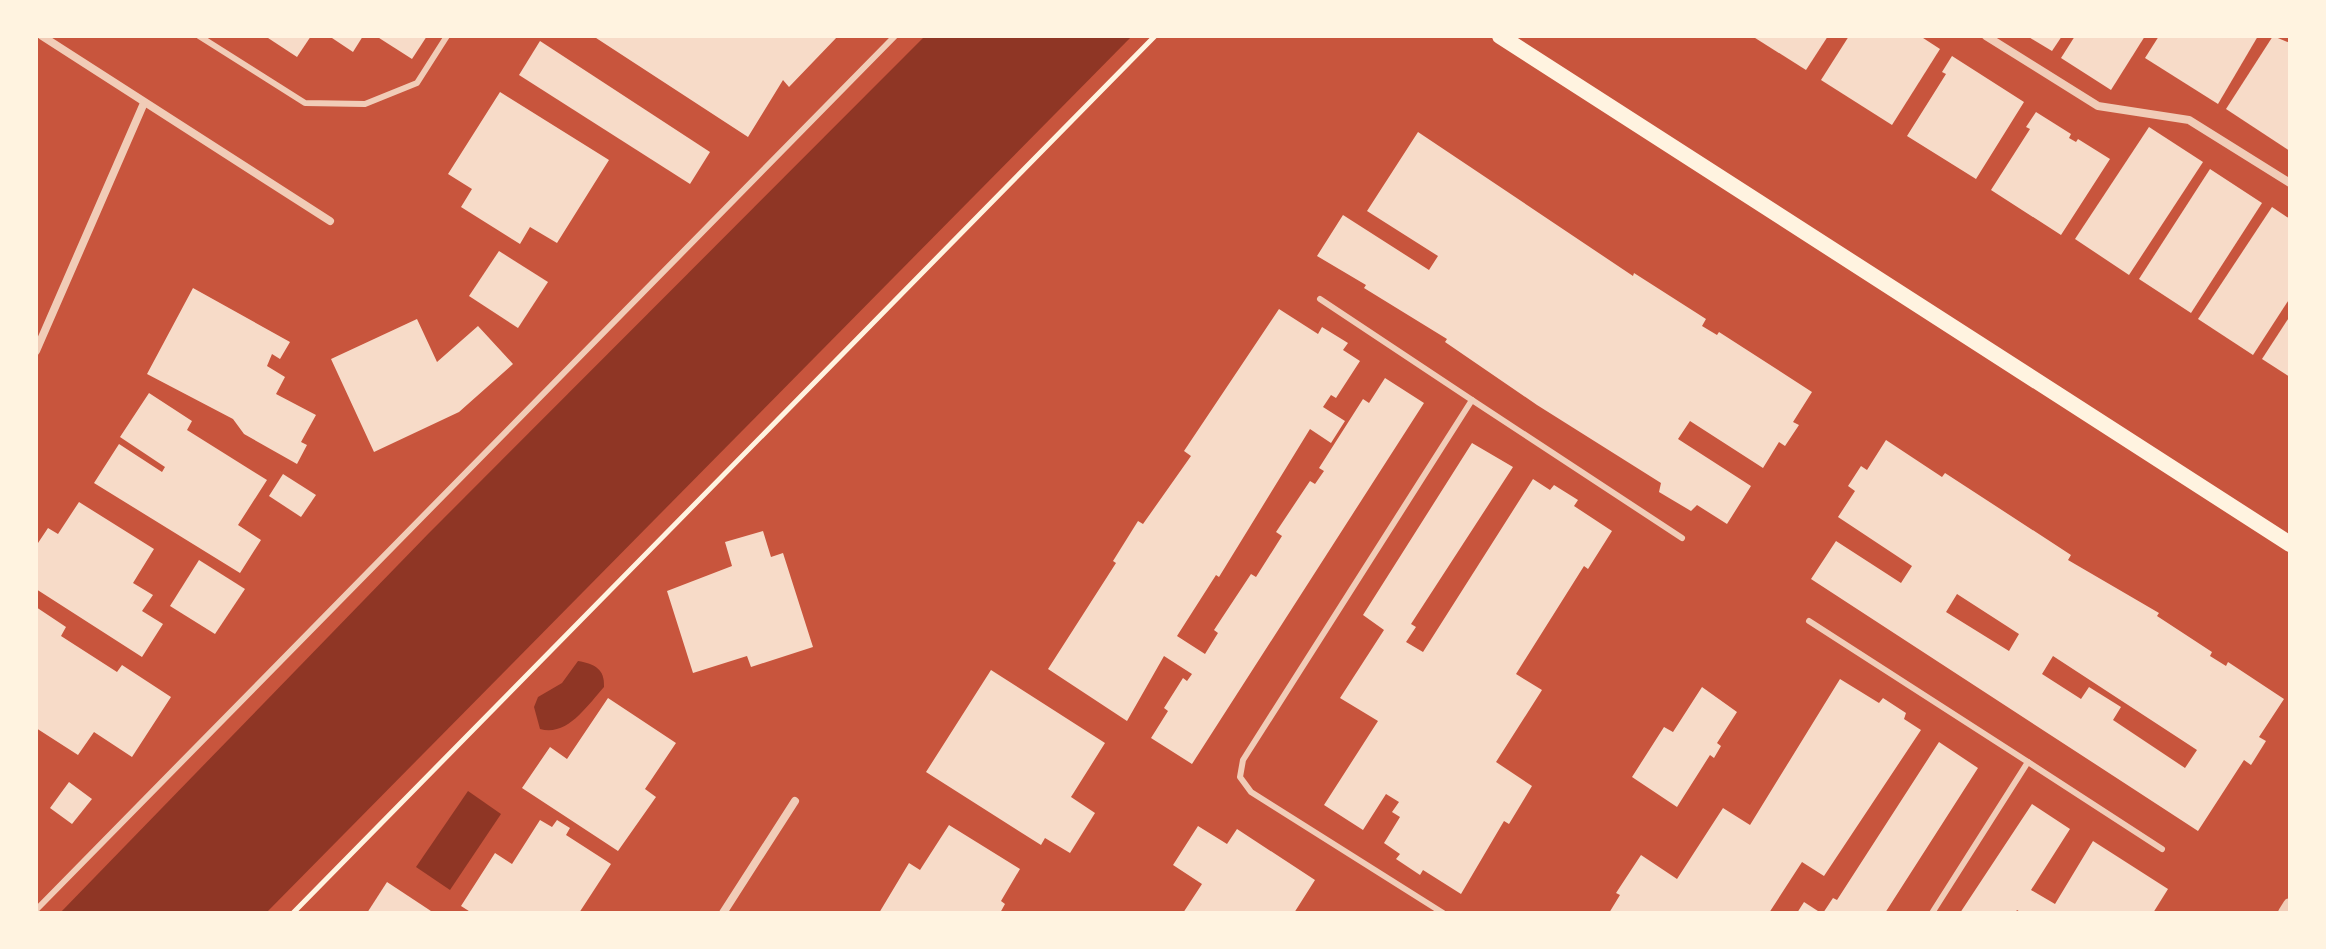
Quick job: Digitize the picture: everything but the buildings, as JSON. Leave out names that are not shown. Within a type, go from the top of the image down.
[{"type":"main road","points":[[1503,37],[2290,544]]},
{"type":"street","points":[[42,36],[330,221]]},
{"type":"street","points":[[1986,36],[2098,106],[2189,120],[2290,183]]},
{"type":"street","points":[[36,351],[144,103]]},
{"type":"street","points":[[723,913],[795,801]]},
{"type":"street","points":[[2285,913],[2290,905]]},
{"type":"lane","points":[[199,36],[305,103],[365,104],[417,83],[447,36]]},
{"type":"lane","points":[[36,910],[895,36]]},
{"type":"lane","points":[[1320,299],[1682,538]]},
{"type":"lane","points":[[1443,913],[1251,792],[1240,777],[1243,760],[1472,400]]},
{"type":"lane","points":[[1809,621],[2162,849]]},
{"type":"lane","points":[[1932,913],[2028,762]]},
{"type":"path","points":[[293,913],[1155,36]]},
{"type":"shaded area","points":[[925,36],[1132,36],[266,913],[60,913],[429,533]]},
{"type":"shaded area","points":[[578,661],[598,668],[604,687],[568,724],[550,730],[540,729],[534,707],[538,697],[562,683]]},
{"type":"shaded area","points":[[468,791],[501,814],[450,890],[416,867]]}]
